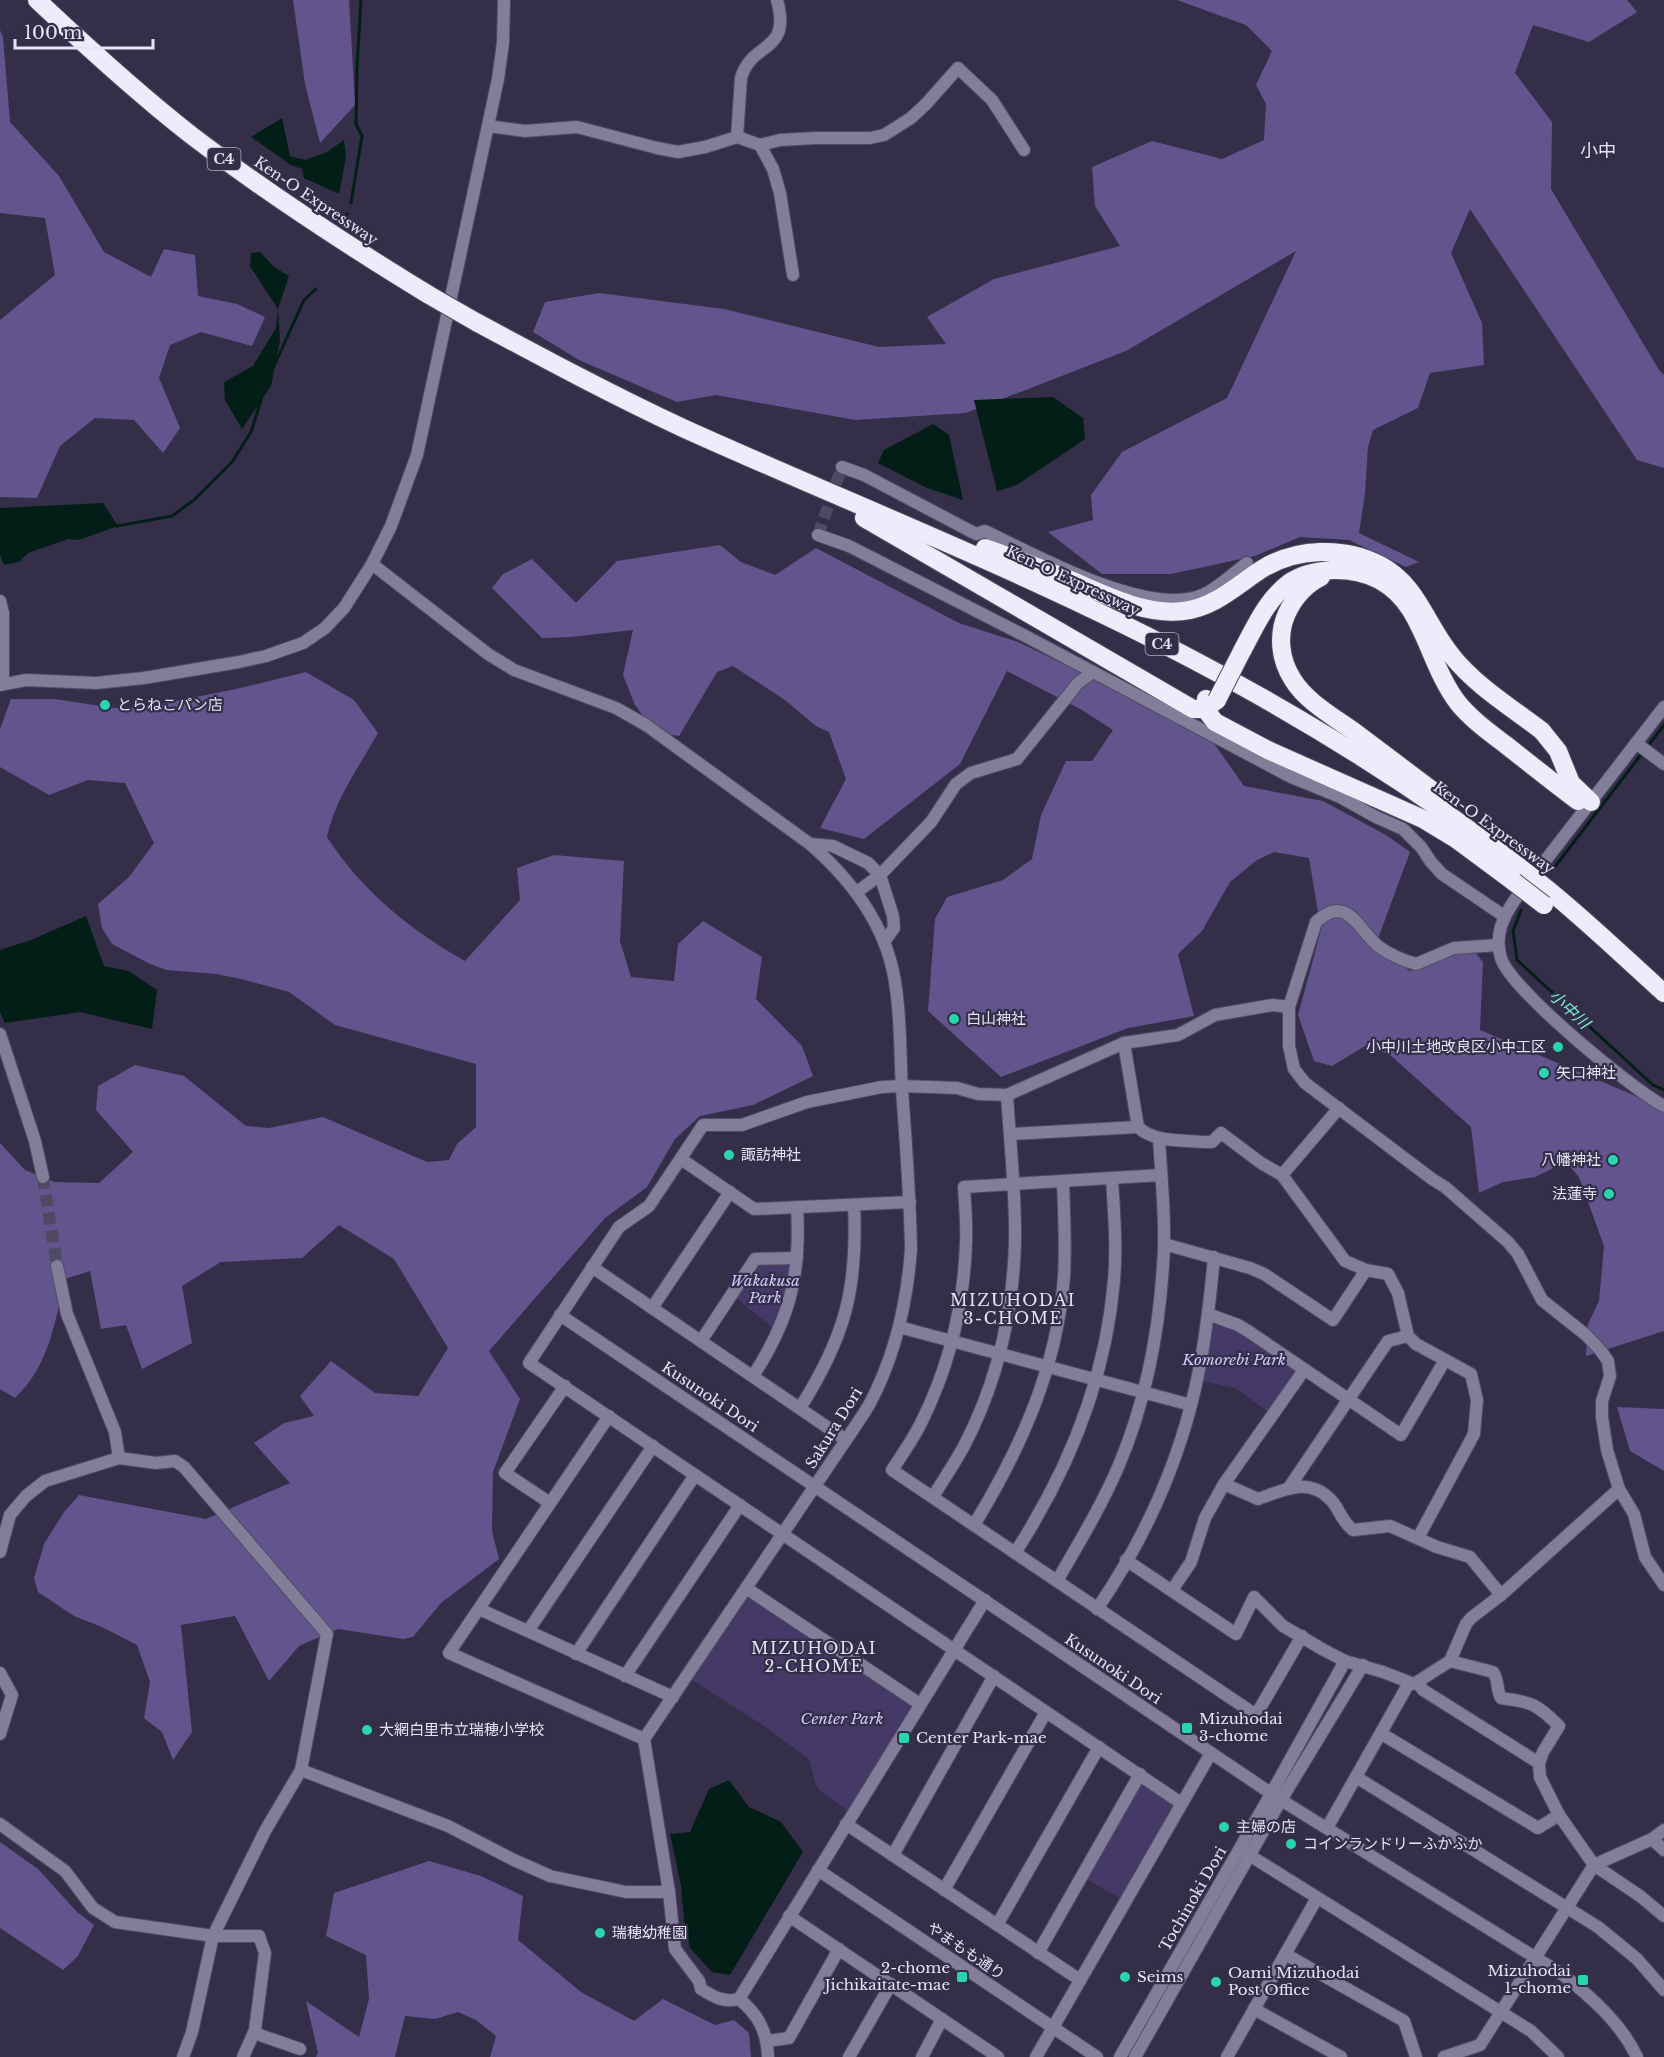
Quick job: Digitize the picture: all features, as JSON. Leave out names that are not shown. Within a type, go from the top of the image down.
[{"type":"highway","name":"Ken-O Expressway","points":[[37,0],[108,67],[191,135],[277,198],[361,254],[476,322],[683,428],[922,531],[1062,595],[1235,682],[1304,722],[1452,818],[1545,888],[1664,993]]},
{"type":"highway","name":"Ken-O Expressway","points":[[604,389],[924,527],[1136,624],[1299,711],[1380,762],[1550,882],[1664,981]]},
{"type":"highway","points":[[683,428],[881,527],[1192,709],[1210,701],[1238,648],[1270,603],[1289,584],[1337,561],[1366,559],[1394,574],[1406,585],[1417,598],[1451,655],[1474,679],[1547,737],[1558,751],[1571,783],[1589,805]]},
{"type":"highway","points":[[924,527],[1022,561],[1126,602],[1165,611],[1182,611],[1217,600],[1263,569],[1287,557],[1304,554],[1337,561],[1366,573],[1391,587],[1410,609],[1440,674],[1458,704],[1483,727],[1589,805]]},
{"type":"highway","points":[[1337,561],[1306,586],[1289,608],[1284,620],[1281,646],[1288,671],[1294,681],[1314,702],[1507,845],[1550,882]]},
{"type":"highway","points":[[1210,701],[1215,722],[1270,751],[1423,819],[1456,839],[1515,890],[1544,905],[1646,977]]},
{"type":"street","points":[[0,601],[3,613],[2,685],[26,680],[96,683],[144,678],[239,662],[303,643],[325,628],[351,599],[372,564],[400,503],[417,455],[498,79],[503,43],[504,0]]},
{"type":"street","points":[[737,137],[741,78],[744,69],[755,56],[774,42],[782,23],[777,0]]},
{"type":"street","points":[[488,126],[525,131],[577,127],[678,152],[705,147],[737,137],[760,145],[780,140],[870,138],[884,135],[911,118],[958,68],[992,100],[1024,150]]},
{"type":"street","points":[[760,145],[773,170],[780,193],[793,275]]},
{"type":"street","points":[[842,467],[864,475],[976,534],[985,531],[1050,562],[1138,596],[1171,601],[1196,597],[1218,585],[1247,563]]},
{"type":"street","points":[[818,535],[849,546],[1291,777],[1340,797],[1403,829],[1442,873],[1504,916]]},
{"type":"street","name":"Sakura Dori","points":[[372,564],[488,654],[514,670],[616,708],[646,725],[810,844],[857,892],[871,914],[884,942],[896,988],[912,1249],[908,1289],[886,1366],[869,1404],[846,1440],[644,1739]]},
{"type":"street","points":[[857,892],[880,874],[931,822],[956,784],[971,772],[1017,759],[1078,683],[1093,672]]},
{"type":"street","points":[[1545,861],[1589,805],[1642,747],[1664,707]]},
{"type":"street","points":[[1642,747],[1664,764]]},
{"type":"street","points":[[810,844],[833,846],[868,863],[880,874],[893,916],[894,928],[884,942]]},
{"type":"street","points":[[1515,890],[1498,935],[1501,960],[1509,975],[1632,1086],[1664,1106]]},
{"type":"street","points":[[1498,945],[1454,948],[1416,964],[1388,954],[1349,914],[1339,911],[1324,915],[1316,922],[1289,1007],[1289,1046],[1294,1070],[1305,1083],[1445,1187],[1508,1242],[1531,1275],[1542,1300],[1567,1318],[1601,1351],[1608,1361],[1610,1376],[1602,1401],[1607,1450],[1619,1490],[1634,1514],[1645,1557],[1664,1585]]},
{"type":"street","points":[[1181,1803],[529,1363],[619,1227],[649,1206],[703,1125],[742,1125],[807,1102],[882,1087],[957,1088],[978,1094],[1007,1095],[1124,1043],[1178,1035],[1215,1014],[1273,1005],[1289,1007]]},
{"type":"street","points":[[0,1034],[35,1141],[43,1177]]},
{"type":"street","points":[[1124,1043],[1138,1127],[1144,1133],[1159,1138],[1212,1142],[1221,1133],[1261,1163],[1282,1175],[1345,1261],[1366,1270],[1389,1274],[1398,1293],[1408,1336],[1416,1344],[1471,1374],[1477,1400],[1474,1434],[1418,1538]]},
{"type":"street","points":[[933,1497],[964,1445],[988,1392],[1000,1354],[1012,1289],[1015,1241],[1007,1095]]},
{"type":"street","points":[[1282,1175],[1339,1108]]},
{"type":"street","points":[[1010,1134],[1138,1127]]},
{"type":"street","points":[[1057,1581],[1087,1531],[1119,1466],[1143,1393],[1157,1325],[1164,1244],[1159,1138]]},
{"type":"street","points":[[681,1159],[754,1209],[910,1202]]},
{"type":"street","points":[[1161,1175],[964,1188],[966,1241],[961,1297],[952,1341],[939,1383],[921,1424],[892,1470],[1256,1715],[1302,1636]]},
{"type":"street","points":[[1015,1553],[1052,1492],[1069,1455],[1096,1380],[1110,1315],[1114,1277],[1113,1179]]},
{"type":"street","points":[[974,1525],[1013,1458],[1037,1402],[1055,1340],[1064,1279],[1063,1181]]},
{"type":"street","points":[[652,1308],[730,1192]]},
{"type":"street","points":[[800,1408],[831,1354],[847,1307],[854,1272],[856,1239],[854,1205]]},
{"type":"street","points":[[753,1376],[775,1340],[795,1282],[799,1236],[797,1207]]},
{"type":"street","points":[[1164,1244],[1214,1257],[1264,1274],[1333,1320],[1366,1270]]},
{"type":"street","points":[[1096,1609],[1114,1583],[1159,1498],[1181,1439],[1203,1352],[1214,1257]]},
{"type":"street","points":[[701,1341],[755,1259],[797,1258]]},
{"type":"street","points":[[57,1266],[67,1314],[115,1432],[119,1458]]},
{"type":"street","points":[[592,1267],[846,1440]]},
{"type":"street","points":[[1208,1314],[1238,1325],[1401,1435],[1445,1360]]},
{"type":"street","name":"Kusunoki Dori","points":[[560,1315],[1276,1797],[1562,1974],[1588,1995],[1616,2025],[1637,2057]]},
{"type":"street","points":[[899,1327],[1191,1405]]},
{"type":"street","points":[[1288,1489],[1388,1341],[1408,1336]]},
{"type":"street","points":[[1172,1590],[1191,1562],[1205,1518],[1224,1484],[1304,1370]]},
{"type":"street","points":[[550,1503],[505,1473],[565,1386]]},
{"type":"street","points":[[609,1416],[449,1653],[644,1739],[669,1892],[675,1949],[699,1981],[701,1989],[722,2000],[739,1999],[985,1600]]},
{"type":"street","points":[[528,1631],[653,1446]]},
{"type":"street","points":[[0,1552],[10,1515],[26,1496],[45,1481],[119,1458],[156,1463],[175,1461],[184,1467],[327,1634],[301,1770],[265,1831],[213,1936],[192,2032],[183,2057]]},
{"type":"street","points":[[576,1653],[695,1475]]},
{"type":"street","points":[[1224,1484],[1258,1499],[1306,1485],[1315,1488],[1331,1501],[1344,1524],[1353,1530],[1390,1526],[1437,1547],[1470,1557],[1501,1595]]},
{"type":"street","points":[[1327,1828],[1414,1683],[1450,1661],[1466,1624],[1471,1618],[1501,1595],[1619,1490]]},
{"type":"street","points":[[625,1676],[740,1505]]},
{"type":"street","points":[[1126,1560],[1236,1634],[1254,1597],[1283,1626],[1345,1660],[1414,1683],[1539,1763]]},
{"type":"street","points":[[746,1588],[920,1704]]},
{"type":"street","points":[[479,1609],[673,1697]]},
{"type":"street","name":"Tochinoki Dori","points":[[1135,2057],[1249,1856],[1345,1660]]},
{"type":"street","points":[[1450,1661],[1493,1672],[1496,1677],[1497,1692],[1501,1698],[1526,1701],[1541,1708],[1559,1726],[1539,1763],[1540,1777],[1559,1815],[1594,1865],[1640,1896],[1664,1916]]},
{"type":"street","name":"Tochinoki Dori","points":[[1120,2057],[1276,1797],[1363,1665]]},
{"type":"street","points":[[0,1673],[12,1695],[0,1734]]},
{"type":"street","points":[[893,1855],[994,1676]]},
{"type":"street","points":[[944,1890],[1046,1712]]},
{"type":"street","points":[[1382,1734],[1538,1828],[1559,1815]]},
{"type":"street","points":[[997,1925],[1100,1747]]},
{"type":"street","points":[[1036,2057],[1211,1753]]},
{"type":"street","points":[[301,1770],[447,1826],[550,1876],[626,1892],[669,1892]]},
{"type":"street","points":[[1038,1953],[1140,1774]]},
{"type":"street","points":[[1356,1777],[1598,1927],[1637,1959],[1664,1990]]},
{"type":"street","points":[[0,1824],[65,1871],[93,1908],[115,1922],[213,1936],[260,1936],[265,1953],[254,2033],[243,2057]]},
{"type":"street","points":[[846,1824],[1080,1980]]},
{"type":"street","points":[[1444,2057],[1480,2044],[1594,1865],[1652,1839],[1664,1830]]},
{"type":"street","points":[[1652,1839],[1664,1850]]},
{"type":"street","points":[[1249,1856],[1531,2031],[1558,2057]]},
{"type":"street","name":"やまもも通り","points":[[818,1870],[1097,2057]]},
{"type":"street","points":[[1227,2057],[1317,1898]]},
{"type":"street","points":[[789,1916],[942,2019],[982,2052],[998,2057]]},
{"type":"street","points":[[767,2041],[789,2038],[839,1949]]},
{"type":"street","points":[[1285,1954],[1404,2022],[1416,2057]]},
{"type":"street","points":[[849,2057],[891,1984]]},
{"type":"street","points":[[739,1999],[751,2009],[763,2026],[768,2057]]},
{"type":"street","points":[[1254,2009],[1341,2057]]},
{"type":"street","points":[[921,2057],[942,2019]]},
{"type":"street","points":[[254,2033],[300,2049]]},
{"type":"green space","name":"Wakakusa Park","points":[[793,1261],[791,1281],[775,1330],[734,1296],[757,1263]]},
{"type":"green space","name":"Komorebi Park","points":[[1214,1322],[1236,1329],[1296,1370],[1268,1412],[1235,1388],[1202,1381]]},
{"type":"green space","name":"Center Park","points":[[750,1595],[912,1703],[913,1708],[852,1807],[847,1810],[820,1791],[816,1785],[809,1759],[764,1726],[692,1680]]},
{"type":"green space","points":[[1142,1781],[1177,1806],[1123,1900],[1086,1879]]},
{"type":"shaded area","points":[[293,0],[349,0],[355,105],[320,143],[305,84]]},
{"type":"shaded area","points":[[1177,0],[1627,0],[1637,12],[1589,42],[1533,25],[1515,73],[1552,122],[1551,189],[1664,375],[1664,468],[1637,460],[1470,209],[1451,253],[1482,323],[1484,365],[1430,373],[1418,408],[1373,430],[1368,447],[1365,493],[1359,533],[1419,562],[1406,567],[1349,540],[1300,537],[1255,556],[1171,574],[1102,574],[1048,532],[1093,520],[1091,495],[1122,452],[1227,398],[1296,251],[1126,351],[966,413],[855,420],[716,395],[677,402],[579,360],[533,332],[545,302],[599,293],[724,309],[879,347],[946,344],[927,317],[994,279],[1120,246],[1095,206],[1092,167],[1152,141],[1222,159],[1264,140],[1266,104],[1256,85],[1272,51],[1246,25]]},
{"type":"shaded area","points":[[0,30],[3,37],[10,122],[59,176],[104,252],[151,277],[164,249],[195,255],[198,296],[237,304],[265,317],[252,346],[201,332],[170,345],[159,378],[180,428],[163,453],[134,420],[95,418],[60,446],[37,498],[0,497],[0,320],[55,275],[45,218],[0,213]]},
{"type":"shaded area","points":[[282,118],[290,156],[305,160],[327,152],[344,140],[346,157],[339,194],[304,178],[302,169],[291,165],[251,137]]},
{"type":"shaded area","points":[[260,252],[274,267],[289,276],[278,309],[250,266],[251,253]]},
{"type":"shaded area","points":[[278,309],[280,341],[271,386],[242,429],[225,400],[224,382],[253,366],[276,328]]},
{"type":"shaded area","points":[[1053,397],[1083,418],[1085,439],[1017,485],[997,491],[974,400]]},
{"type":"shaded area","points":[[933,424],[949,435],[963,500],[927,488],[878,463],[884,450]]},
{"type":"shaded area","points":[[103,503],[118,526],[79,540],[68,539],[28,553],[19,562],[4,565],[0,555],[0,508]]},
{"type":"shaded area","points":[[720,545],[741,562],[775,575],[816,548],[959,623],[1018,642],[1206,732],[1244,786],[1323,801],[1386,835],[1410,852],[1376,944],[1410,971],[1470,946],[1483,962],[1480,1030],[1664,1108],[1664,1331],[1586,1356],[1588,1324],[1599,1301],[1604,1246],[1579,1177],[1566,1162],[1535,1177],[1503,1182],[1479,1193],[1471,1127],[1389,1054],[1365,1046],[1332,1066],[1314,1061],[1298,1015],[1321,930],[1309,858],[1274,852],[1257,860],[1230,882],[1202,931],[1178,954],[1194,1016],[1128,1028],[1001,1077],[928,1011],[935,919],[947,897],[1003,880],[1032,859],[1041,815],[1066,761],[1092,761],[1113,730],[1082,710],[1007,671],[960,764],[864,839],[820,828],[846,779],[829,732],[816,726],[785,700],[733,666],[717,672],[679,736],[655,732],[635,705],[623,675],[633,630],[542,638],[492,588],[503,574],[532,559],[576,603],[617,561]]},
{"type":"shaded area","points":[[306,672],[354,700],[378,733],[342,796],[327,837],[355,874],[406,922],[465,961],[520,900],[517,868],[554,855],[624,861],[620,941],[631,977],[674,981],[678,944],[703,921],[762,957],[756,999],[802,1046],[813,1076],[753,1105],[700,1116],[675,1139],[647,1187],[605,1218],[489,1351],[520,1399],[493,1472],[492,1531],[499,1559],[441,1603],[413,1637],[403,1639],[338,1629],[299,1646],[269,1681],[235,1616],[181,1625],[192,1732],[173,1760],[162,1732],[144,1718],[150,1682],[137,1645],[74,1616],[38,1592],[34,1578],[44,1544],[64,1512],[79,1495],[206,1519],[290,1483],[254,1443],[284,1423],[314,1416],[300,1396],[331,1361],[375,1393],[418,1396],[448,1348],[394,1259],[339,1225],[302,1258],[221,1262],[182,1286],[192,1343],[142,1369],[126,1325],[101,1329],[90,1271],[65,1279],[54,1327],[43,1358],[36,1372],[15,1398],[0,1389],[0,1143],[25,1170],[54,1182],[99,1183],[133,1152],[96,1110],[98,1086],[135,1065],[184,1076],[246,1126],[269,1128],[323,1117],[427,1162],[449,1160],[457,1144],[476,1127],[476,1064],[335,1025],[289,992],[216,974],[166,970],[112,944],[102,928],[98,904],[129,877],[154,843],[125,783],[88,780],[49,795],[0,767],[0,729],[11,699],[55,699],[113,708],[152,706]]},
{"type":"shaded area","points":[[86,916],[104,966],[129,971],[157,990],[152,1029],[80,1012],[5,1023],[0,1012],[0,950],[31,940]]},
{"type":"shaded area","points":[[1617,1407],[1664,1409],[1664,1471],[1630,1451]]},
{"type":"shaded area","points":[[729,1780],[749,1807],[781,1822],[803,1852],[730,1975],[712,1972],[690,1948],[684,1920],[681,1885],[670,1834],[690,1832],[709,1789]]},
{"type":"shaded area","points":[[0,1842],[38,1869],[77,1912],[94,1925],[78,1956],[63,1970],[0,1928]]},
{"type":"shaded area","points":[[429,1861],[481,1876],[523,1896],[518,1940],[581,1992],[634,2021],[663,1999],[715,2025],[734,2020],[749,2033],[751,2057],[490,2057],[496,2036],[476,2020],[458,2012],[435,2019],[405,2016],[395,2057],[316,2057],[318,2053],[306,2001],[359,2037],[369,1999],[366,1955],[326,1936],[334,1893]]},
{"type":"waterway","points":[[351,203],[362,136],[356,124],[361,0]]},
{"type":"waterway","points":[[344,222],[347,214]]},
{"type":"waterway","points":[[274,366],[304,300],[316,289]]},
{"type":"waterway","points":[[117,526],[172,516],[194,500],[232,462],[251,432],[261,400]]},
{"type":"waterway","name":"小中川","points":[[1647,747],[1664,725]]},
{"type":"waterway","name":"小中川","points":[[1554,868],[1643,752]]},
{"type":"waterway","name":"小中川","points":[[1521,910],[1513,931],[1517,960],[1653,1085],[1664,1090]]},
{"type":"tunnel","points":[[818,535],[842,467]]},
{"type":"tunnel","points":[[43,1177],[57,1266]]},
{"type":"place","name":"とらねこパン店","points":[[105,705]]},
{"type":"place","name":"白山神社","points":[[954,1019]]},
{"type":"place","name":"小中川土地改良区小中工区","points":[[1558,1047]]},
{"type":"place","name":"矢口神社","points":[[1544,1073]]},
{"type":"place","name":"諏訪神社","points":[[729,1155]]},
{"type":"place","name":"八幡神社","points":[[1613,1160]]},
{"type":"place","name":"法蓮寺","points":[[1609,1194]]},
{"type":"place","name":"Mizuhodai 3-chome","points":[[1187,1728]]},
{"type":"place","name":"大網白里市立瑞穂小学校","points":[[367,1730]]},
{"type":"place","name":"Center Park-mae","points":[[904,1738]]},
{"type":"place","name":"主婦の店","points":[[1224,1827]]},
{"type":"place","name":"コインランドリーふかふか","points":[[1291,1844]]},
{"type":"place","name":"瑞穂幼稚園","points":[[600,1933]]},
{"type":"place","name":"2-chome Jichikaitate-mae","points":[[962,1977]]},
{"type":"place","name":"Seims","points":[[1125,1977]]},
{"type":"place","name":"Mizuhodai 1-chome","points":[[1583,1980]]},
{"type":"place","name":"Oami Mizuhodai Post Office","points":[[1216,1982]]},
{"type":"district","name":"小中","points":[[1598,151]]},
{"type":"district","name":"MIZUHODAI 3-CHOME","points":[[1013,1309]]},
{"type":"district","name":"MIZUHODAI 2-CHOME","points":[[814,1657]]}]
